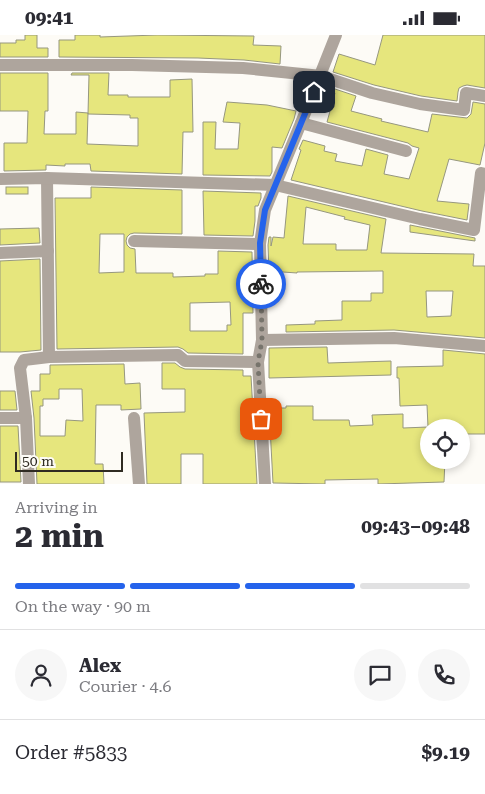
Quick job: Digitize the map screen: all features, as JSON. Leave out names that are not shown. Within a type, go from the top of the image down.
[{"type":"street","points":[[265,484],[258,362],[262,340],[260,243],[265,210],[336,35]]},
{"type":"street","points":[[0,65],[132,65],[243,68],[320,76],[372,93],[420,104],[464,111],[466,93],[485,96]]},
{"type":"street","points":[[301,123],[406,151]]},
{"type":"street","points":[[0,179],[47,178],[275,185],[474,230],[481,173],[485,174]]},
{"type":"street","points":[[47,178],[49,357]]},
{"type":"street","points":[[134,241],[260,243]]},
{"type":"street","points":[[0,253],[48,251]]},
{"type":"street","points":[[262,340],[394,338],[485,346]]},
{"type":"street","points":[[29,484],[26,418],[20,368],[24,361],[49,357],[178,355],[185,361],[258,362]]},
{"type":"street","points":[[0,418],[26,418]]},
{"type":"street","points":[[134,418],[139,484]]},
{"type":"building","points":[[25,35],[37,35],[37,48],[48,48],[48,57],[0,57],[0,43],[16,43],[16,40],[25,40]]},
{"type":"building","points":[[75,35],[100,35],[100,37],[157,35],[254,36],[253,45],[281,46],[280,64],[198,58],[59,57],[59,40],[75,40]]},
{"type":"building","points":[[383,35],[485,35],[485,88],[463,86],[459,88],[457,101],[421,96],[374,85],[333,72],[339,54],[375,65]]},
{"type":"building","points":[[0,73],[48,73],[48,111],[45,111],[44,134],[76,134],[76,112],[88,113],[87,144],[138,146],[138,118],[130,118],[130,115],[88,114],[89,75],[71,75],[72,73],[109,73],[108,95],[128,95],[128,97],[170,97],[170,80],[192,79],[193,132],[183,132],[182,174],[91,171],[90,164],[46,165],[46,170],[4,171],[4,143],[27,143],[28,111],[0,111]]},
{"type":"building","points":[[329,87],[356,96],[351,111],[382,119],[381,121],[428,132],[432,114],[467,118],[471,114],[473,102],[485,104],[485,143],[480,165],[449,159],[437,201],[469,204],[467,220],[291,180],[303,140],[325,146],[324,151],[337,154],[335,161],[362,166],[366,149],[388,155],[384,174],[409,179],[419,148],[408,143],[327,122],[335,93],[328,90]]},
{"type":"building","points":[[227,102],[267,105],[296,111],[282,148],[272,147],[272,172],[270,176],[203,175],[203,122],[216,122],[215,149],[238,149],[240,123],[223,122]]},
{"type":"building","points":[[6,187],[28,187],[28,194],[6,194]]},
{"type":"building","points":[[91,187],[182,190],[182,234],[134,233],[127,237],[127,245],[135,249],[136,273],[173,273],[173,277],[218,274],[218,251],[252,252],[253,313],[243,313],[243,354],[188,353],[178,347],[57,349],[55,198],[91,198]],"holes":[[[100,234],[124,234],[124,272],[99,273]],[[230,302],[231,325],[227,325],[227,331],[190,331],[190,303]]]},
{"type":"building","points":[[203,191],[261,193],[258,206],[255,206],[253,236],[204,235]]},
{"type":"building","points":[[288,196],[386,219],[381,253],[474,254],[473,266],[485,266],[485,338],[394,330],[286,332],[286,325],[315,324],[315,321],[342,320],[342,301],[371,301],[371,293],[383,293],[383,271],[297,273],[269,271],[269,237],[271,237],[271,246],[273,237],[284,238]],"holes":[[[306,207],[370,225],[367,250],[336,250],[336,244],[303,244]],[[426,291],[453,291],[451,316],[427,317]]]},
{"type":"building","points":[[410,225],[475,238],[475,241],[410,232]]},
{"type":"building","points":[[39,228],[40,243],[0,245],[0,229]]},
{"type":"building","points":[[40,259],[41,350],[0,352],[0,261]]},
{"type":"building","points":[[327,347],[328,363],[391,361],[391,375],[269,378],[269,348]]},
{"type":"building","points":[[443,350],[485,354],[485,434],[470,434],[470,419],[428,419],[427,405],[400,406],[397,367],[443,366]]},
{"type":"building","points":[[162,363],[175,363],[185,369],[243,370],[243,376],[251,376],[257,484],[203,484],[203,454],[181,454],[181,484],[147,484],[144,413],[185,412],[185,389],[162,389]]},
{"type":"building","points":[[124,364],[125,384],[140,383],[141,409],[121,410],[121,405],[96,405],[95,464],[103,464],[104,484],[37,484],[31,391],[40,391],[40,374],[50,374],[50,365]],"holes":[[[59,389],[82,389],[83,421],[66,420],[65,436],[40,436],[40,406],[43,406],[43,399],[59,399]]]},
{"type":"building","points":[[0,391],[15,391],[17,410],[0,410]]},
{"type":"building","points":[[313,406],[313,420],[349,420],[350,426],[373,425],[372,415],[403,414],[403,428],[420,427],[420,469],[445,469],[444,482],[378,484],[378,479],[325,480],[325,484],[273,483],[269,408]]},
{"type":"building","points":[[0,426],[18,426],[21,482],[0,482]]},
{"type":"way so far","points":[[261,284],[262,340],[258,362],[261,419]]},
{"type":"route","points":[[261,284],[260,243],[265,210],[314,92]]}]
